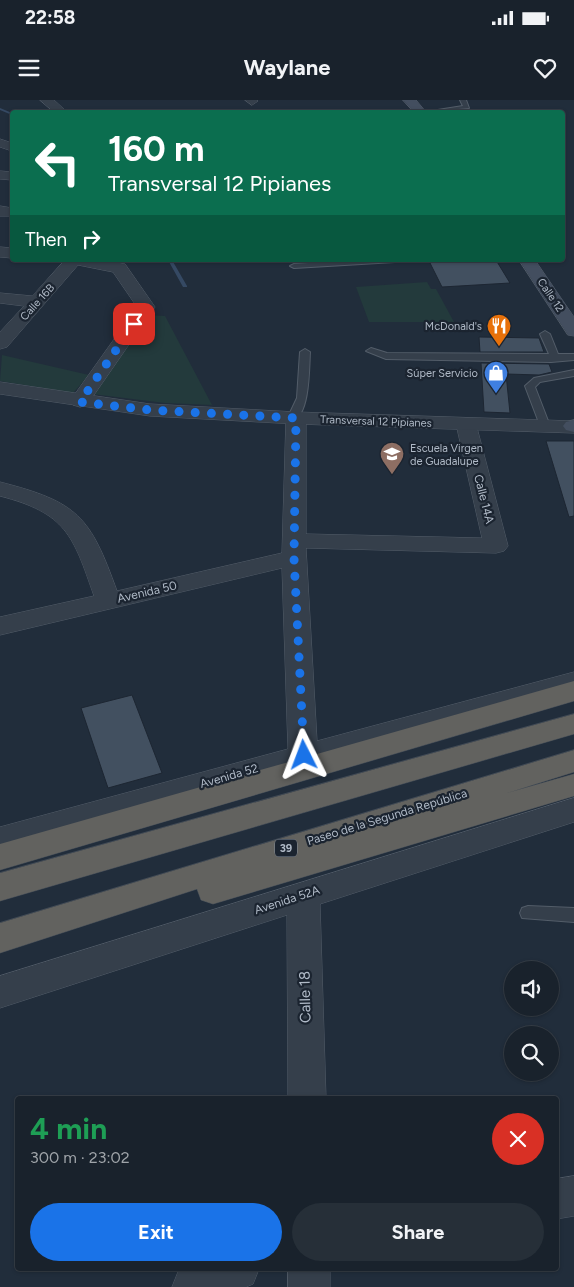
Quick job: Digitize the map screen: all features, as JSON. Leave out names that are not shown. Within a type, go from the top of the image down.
[{"type":"highway","points":[[0,857],[574,691]]},
{"type":"highway","points":[[0,886],[574,724]]},
{"type":"highway","name":"Paseo de la Segunda República","points":[[0,938],[296,845],[574,761]]},
{"type":"highway","points":[[0,950],[58,936],[574,784]]},
{"type":"main road","points":[[409,100],[418,110]]},
{"type":"main road","name":"Calle 12","points":[[528,262],[574,331]]},
{"type":"street","points":[[46,100],[58,110]]},
{"type":"street","name":"Calle 16B","points":[[0,343],[72,262]]},
{"type":"street","points":[[80,402],[146,307],[119,268],[85,262]]},
{"type":"street","points":[[0,298],[38,302]]},
{"type":"street","name":"Transversal 12 Pipianes","points":[[0,388],[80,402],[150,410],[295,418],[574,426]]},
{"type":"street","points":[[295,418],[295,550],[304,755]]},
{"type":"street","name":"Calle 14A","points":[[466,424],[496,546]]},
{"type":"street","points":[[0,489],[21,494],[53,506],[75,523],[88,546],[108,601]]},
{"type":"street","name":"Avenida 50","points":[[0,626],[108,601],[295,550],[496,546]]},
{"type":"street","name":"Avenida 52","points":[[0,840],[574,681]]},
{"type":"street","name":"Avenida 52A","points":[[0,992],[303,894],[574,810]]},
{"type":"street","name":"Calle 18","points":[[303,894],[306,1096]]},
{"type":"street","points":[[559,1198],[574,1196]]},
{"type":"street","points":[[193,1287],[233,1271]]},
{"type":"street","points":[[309,1271],[309,1287]]},
{"type":"lane","points":[[444,110],[468,107],[463,100]]},
{"type":"lane","points":[[294,266],[361,262]]},
{"type":"lane","points":[[545,334],[554,352],[551,359]]},
{"type":"lane","points":[[372,351],[386,356],[551,359],[574,357]]},
{"type":"lane","points":[[295,418],[302,398],[305,352]]},
{"type":"lane","points":[[545,426],[530,386],[537,380],[574,373]]},
{"type":"lane","points":[[528,914],[574,915]]},
{"type":"green space","points":[[427,282],[431,289],[436,289],[454,322],[369,322],[356,287]]},
{"type":"green space","points":[[145,315],[165,316],[212,405],[165,403],[92,394]]},
{"type":"green space","points":[[2,355],[89,375],[73,393],[0,381]]},
{"type":"building","points":[[430,262],[497,262],[510,283],[442,287]]},
{"type":"building","points":[[479,337],[539,338],[544,352],[480,352]]},
{"type":"building","name":"Súper Servicio","points":[[481,363],[549,364],[552,372],[539,375],[506,374],[510,413],[484,412]]},
{"type":"building","points":[[546,441],[574,441],[574,516],[569,517]]},
{"type":"building","points":[[132,695],[162,773],[108,788],[81,708]]},
{"type":"waterway","points":[[0,109],[10,113]]},
{"type":"waterway","points":[[171,262],[185,286]]},
{"type":"place","name":"McDonald's","points":[[499,347]]},
{"type":"place","name":"Súper Servicio","points":[[496,394]]},
{"type":"place","name":"Escuela Virgen de Guadalupe","points":[[392,475]]},
{"type":"route","points":[[134,324],[80,402],[136,409],[296,418],[294,558],[304,755]]}]
